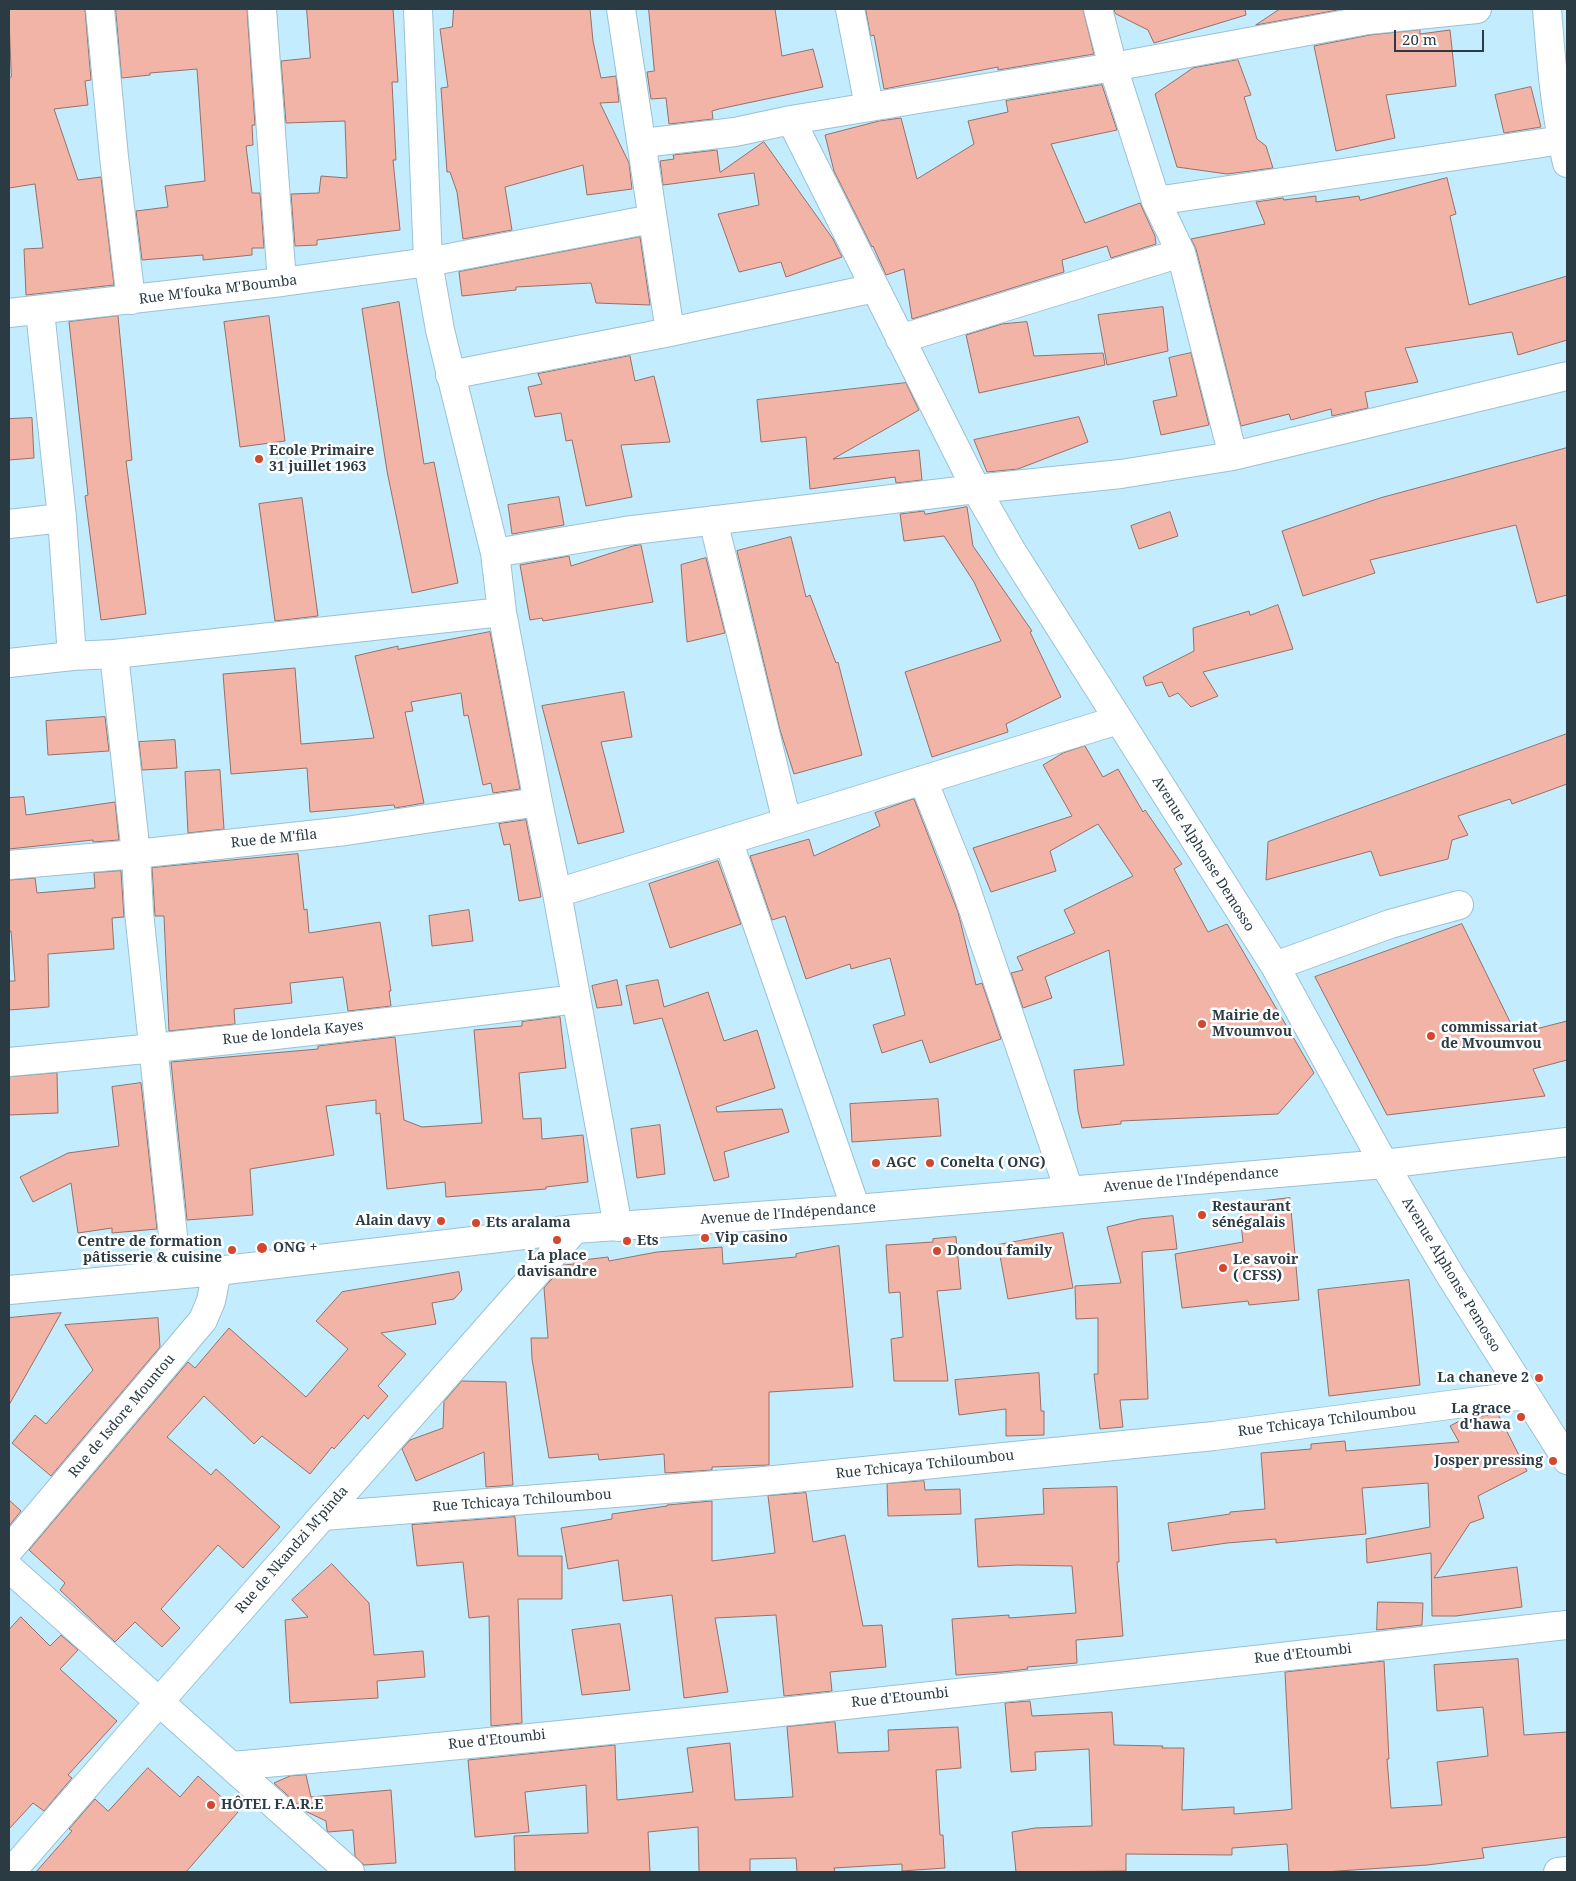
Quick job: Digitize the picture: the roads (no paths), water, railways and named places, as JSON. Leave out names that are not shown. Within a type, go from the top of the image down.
[{"type":"street","points":[[100,9],[114,157],[131,300]]},
{"type":"street","points":[[262,9],[282,282]]},
{"type":"street","points":[[418,9],[428,262],[450,375],[495,553],[502,612],[557,893],[618,1227]]},
{"type":"street","points":[[621,9],[643,143],[652,219],[670,332]]},
{"type":"street","points":[[850,9],[869,106]]},
{"type":"street","points":[[1098,9],[1113,67],[1156,200],[1181,253],[1233,456]]},
{"type":"street","points":[[643,143],[735,132],[869,106],[1113,67],[1368,20],[1477,9]]},
{"type":"street","points":[[1156,200],[1564,152],[1552,71],[1547,9]]},
{"type":"street","name":"Avenue Alphonse Demosso","points":[[791,120],[976,489],[1011,550],[1274,966],[1384,1164]]},
{"type":"street","name":"Rue M'fouka M'Boumba","points":[[9,314],[282,282],[428,262],[652,219]]},
{"type":"street","points":[[900,339],[1181,253]]},
{"type":"street","points":[[450,375],[670,332],[874,288]]},
{"type":"street","points":[[40,311],[62,518],[72,656]]},
{"type":"street","points":[[495,553],[713,520],[1121,474],[1233,456],[1567,376]]},
{"type":"street","points":[[9,524],[62,518]]},
{"type":"street","points":[[713,520],[787,822]]},
{"type":"street","points":[[9,663],[72,656],[114,654],[502,612]]},
{"type":"street","points":[[114,654],[136,854],[140,912],[177,1274]]},
{"type":"street","points":[[557,893],[1118,720]]},
{"type":"street","points":[[923,780],[962,877],[1069,1190]]},
{"type":"street","name":"Rue de M'fila","points":[[9,865],[136,854],[346,831],[538,802]]},
{"type":"street","points":[[728,840],[856,1209]]},
{"type":"street","points":[[1274,966],[1390,924],[1459,905]]},
{"type":"street","name":"Rue de londela Kayes","points":[[9,1062],[154,1049],[576,999]]},
{"type":"street","name":"Avenue de l'Indépendance","points":[[9,1290],[217,1271],[575,1229],[856,1209],[1384,1164],[1567,1142]]},
{"type":"street","name":"Avenue Alphonse Pemosso","points":[[1384,1164],[1450,1275],[1567,1460]]},
{"type":"street","name":"Rue de Nkandzi M'pinda","points":[[14,1869],[575,1229]]},
{"type":"street","name":"Rue de Isdore Mountou","points":[[9,1550],[203,1320],[210,1301],[217,1271]]},
{"type":"street","name":"Rue Tchicaya Tchiloumbou","points":[[323,1516],[793,1478],[1214,1436],[1525,1395]]},
{"type":"street","points":[[9,1568],[350,1872]]},
{"type":"street","name":"Rue d'Etoumbi","points":[[232,1766],[849,1704],[1567,1625]]},
{"type":"street","points":[[1558,1872],[1567,1871]]},
{"type":"place","name":"Ecole Primaire 31 juillet 1963","points":[[259,459]]},
{"type":"place","name":"Mairie de Mvoumvou","points":[[1202,1024]]},
{"type":"place","name":"commissariat de Mvoumvou","points":[[1431,1036]]},
{"type":"place","name":"AGC","points":[[876,1163]]},
{"type":"place","name":"Conelta ( ONG)","points":[[930,1163]]},
{"type":"place","name":"Restaurant sénégalais","points":[[1202,1215]]},
{"type":"place","name":"Alain davy","points":[[441,1221]]},
{"type":"place","name":"Ets aralama","points":[[476,1223]]},
{"type":"place","name":"Vip casino","points":[[705,1238]]},
{"type":"place","name":"La place davisandre","points":[[557,1240]]},
{"type":"place","name":"Ets","points":[[627,1241]]},
{"type":"place","name":"ONG +","points":[[262,1248]]},
{"type":"place","name":"Centre de formation pâtisserie & cuisine","points":[[232,1250]]},
{"type":"place","name":"Dondou family","points":[[937,1251]]},
{"type":"place","name":"Le savoir ( CFSS)","points":[[1223,1268]]},
{"type":"place","name":"La chaneve 2","points":[[1539,1378]]},
{"type":"place","name":"La grace d'hawa","points":[[1521,1417]]},
{"type":"place","name":"Josper pressing","points":[[1553,1461]]},
{"type":"place","name":"HÔTEL F.A.R.E","points":[[211,1805]]}]
